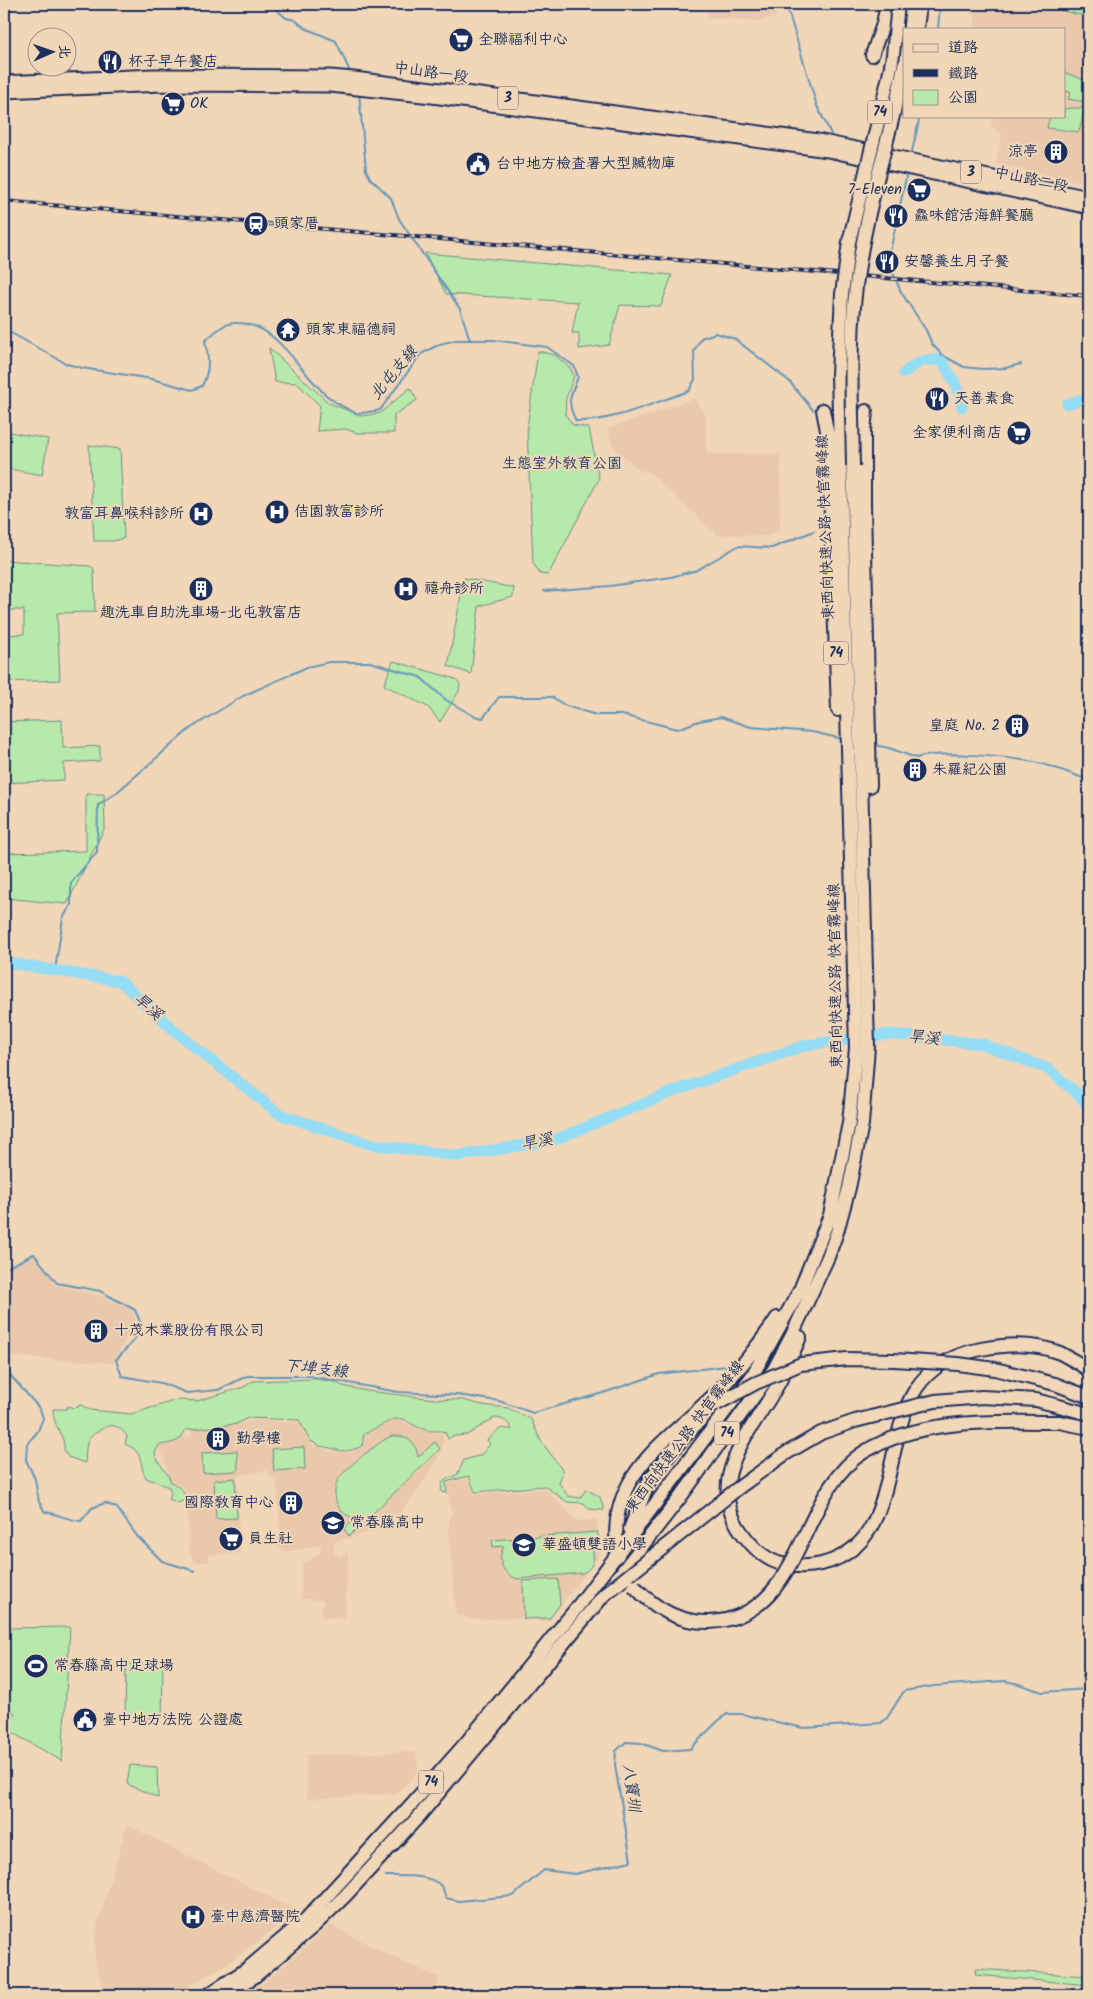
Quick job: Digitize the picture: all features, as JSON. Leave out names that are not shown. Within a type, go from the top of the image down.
[{"type":"highway","points":[[872,55],[883,24],[887,4]]},
{"type":"highway","name":"東西向快速公路 快官霧峰線","points":[[208,1995],[247,1969],[280,1943],[336,1888],[416,1799],[575,1610],[626,1541],[731,1407],[782,1325],[815,1256],[835,1196],[850,1123],[856,1048],[838,374],[840,321],[849,242],[892,62],[898,4]]},
{"type":"highway","points":[[909,28],[910,4]]},
{"type":"highway","points":[[917,28],[920,4]]},
{"type":"highway","name":"東西向快速公路 快官霧峰線","points":[[225,1995],[254,1977],[282,1955],[345,1896],[420,1814],[604,1595],[682,1496],[774,1368],[792,1336],[828,1257],[849,1188],[862,1124],[868,1047],[853,466],[852,322],[862,244],[903,69]]},
{"type":"highway","name":"74","points":[[823,410],[828,436],[844,854],[852,895]]},
{"type":"highway","points":[[865,913],[871,850],[864,503],[864,431],[866,411]]},
{"type":"highway","points":[[815,1256],[788,1302],[746,1362],[639,1468],[621,1500],[616,1518],[616,1539],[621,1566],[634,1586],[658,1608],[674,1616],[702,1622],[726,1620],[747,1612],[759,1604],[772,1593],[780,1582],[830,1489],[840,1475],[863,1453],[881,1444],[922,1430],[984,1423],[1059,1422],[1089,1428]]},
{"type":"highway","points":[[828,1257],[816,1300],[781,1379],[746,1434],[729,1474],[727,1501],[738,1526],[754,1547],[768,1559],[788,1565],[818,1565],[841,1557],[857,1545],[870,1529],[878,1513],[885,1491],[899,1425],[906,1404],[922,1381],[941,1363],[969,1352],[992,1347],[1021,1346],[1060,1353],[1089,1370]]},
{"type":"highway","points":[[626,1541],[650,1479],[702,1417],[723,1399],[756,1382],[801,1364],[847,1359],[958,1364],[995,1369],[1054,1384],[1089,1397]]},
{"type":"highway","points":[[604,1595],[737,1489],[785,1454],[821,1433],[855,1421],[896,1410],[935,1401],[972,1398],[1036,1400],[1089,1414]]},
{"type":"main road","name":"中山路一段","points":[[4,82],[153,75],[346,77],[528,100],[851,151]]},
{"type":"main road","name":"中山路一段","points":[[4,92],[154,85],[330,86],[432,97],[851,151]]},
{"type":"main road","name":"中山路二段","points":[[851,151],[1089,197]]},
{"type":"main road","name":"中山路二段","points":[[851,151],[1089,208]]},
{"type":"shaded area","points":[[705,4],[774,4],[777,16],[758,21],[709,18]]},
{"type":"shaded area","points":[[966,4],[1089,4],[1089,184],[996,164],[1002,134],[990,125],[993,118],[1066,118],[1066,28],[975,28],[975,17],[965,8]]},
{"type":"shaded area","points":[[695,399],[706,417],[706,446],[708,454],[781,454],[780,530],[766,536],[718,535],[648,471],[642,472],[615,449],[607,429]]},
{"type":"shaded area","name":"十茂木業股份有限公司","points":[[34,1254],[57,1285],[104,1297],[132,1311],[136,1318],[136,1330],[122,1345],[114,1363],[4,1356],[4,1269]]},
{"type":"shaded area","name":"常春藤高中","points":[[260,1419],[278,1422],[299,1422],[309,1443],[330,1451],[350,1453],[363,1446],[365,1435],[394,1420],[403,1420],[407,1424],[432,1433],[443,1433],[443,1443],[438,1458],[418,1490],[398,1516],[377,1530],[334,1542],[334,1553],[340,1556],[348,1553],[345,1618],[322,1617],[323,1600],[301,1599],[302,1564],[320,1554],[321,1545],[285,1552],[276,1544],[275,1533],[280,1533],[277,1478],[270,1477],[267,1470],[237,1476],[240,1553],[209,1555],[209,1562],[195,1562],[189,1551],[187,1494],[181,1486],[169,1479],[159,1444],[191,1436],[193,1426],[235,1421],[241,1423]]},
{"type":"shaded area","name":"華盛頓雙語小學","points":[[469,1479],[474,1494],[545,1489],[577,1521],[597,1519],[599,1556],[548,1622],[537,1621],[534,1618],[470,1619],[456,1614],[449,1535],[449,1520],[452,1514],[447,1483]]},
{"type":"shaded area","points":[[416,1752],[418,1771],[397,1794],[307,1799],[306,1755]]},
{"type":"shaded area","name":"臺中慈濟醫院","points":[[127,1825],[293,1909],[280,1924],[247,1950],[174,1995],[105,1995],[95,1962],[95,1934]]},
{"type":"shaded area","name":"臺中慈濟醫院","points":[[330,1925],[405,1963],[439,1977],[435,1995],[241,1995],[266,1981]]},
{"type":"green space","points":[[1034,4],[1089,4],[1089,17]]},
{"type":"green space","points":[[1066,73],[1089,82],[1085,102],[1068,99],[1071,92],[1066,91]]},
{"type":"green space","points":[[1085,108],[1079,132],[1047,128],[1050,118],[1066,118],[1066,109]]},
{"type":"green space","points":[[425,253],[672,275],[661,306],[620,305],[609,345],[579,349],[579,333],[572,333],[578,302],[446,294]]},
{"type":"green space","points":[[269,348],[329,403],[362,416],[380,413],[410,388],[417,400],[394,415],[394,433],[357,433],[345,429],[317,431],[320,406],[297,383],[275,382]]},
{"type":"green space","name":"生態室外教育公園","points":[[538,351],[555,355],[571,369],[574,376],[566,398],[565,414],[573,425],[589,428],[599,479],[548,575],[540,574],[533,563],[527,428]]},
{"type":"green space","points":[[4,431],[48,439],[42,475],[4,468]]},
{"type":"green space","points":[[89,445],[120,449],[124,538],[113,541],[94,541]]},
{"type":"green space","points":[[4,560],[90,566],[94,569],[95,612],[57,613],[60,680],[4,682],[4,635],[24,634],[24,610],[4,610]]},
{"type":"green space","points":[[464,578],[514,588],[513,597],[479,606],[471,674],[448,666]]},
{"type":"green space","points":[[393,661],[456,679],[460,684],[459,691],[440,722],[428,707],[384,685]]},
{"type":"green space","points":[[62,720],[63,748],[100,746],[100,761],[64,763],[64,780],[4,783],[4,722]]},
{"type":"green space","points":[[86,794],[104,794],[105,827],[67,904],[4,898],[4,853],[86,851]]},
{"type":"green space","points":[[315,1379],[335,1382],[343,1386],[367,1391],[435,1399],[463,1400],[482,1405],[508,1408],[531,1419],[541,1441],[563,1471],[559,1483],[568,1496],[580,1498],[586,1489],[600,1497],[604,1510],[589,1509],[584,1503],[567,1502],[545,1486],[475,1492],[469,1476],[446,1482],[447,1493],[442,1492],[443,1482],[457,1475],[464,1460],[481,1455],[490,1444],[487,1440],[498,1430],[503,1428],[512,1430],[505,1421],[497,1418],[467,1435],[452,1436],[448,1439],[445,1432],[428,1430],[404,1419],[394,1419],[364,1434],[362,1446],[344,1451],[319,1446],[310,1441],[299,1420],[248,1418],[236,1424],[185,1430],[179,1440],[159,1445],[155,1453],[171,1482],[184,1493],[185,1500],[178,1503],[169,1499],[171,1493],[169,1487],[146,1478],[138,1454],[125,1444],[127,1436],[120,1428],[109,1426],[90,1437],[86,1445],[85,1463],[68,1457],[53,1415],[53,1409],[66,1409],[68,1406],[74,1408],[81,1405],[90,1410],[131,1414],[177,1400],[197,1401],[244,1387],[253,1381]]},
{"type":"green space","points":[[392,1436],[410,1440],[415,1447],[418,1457],[435,1442],[440,1449],[349,1536],[344,1529],[356,1518],[344,1513],[337,1504],[335,1492],[338,1480],[363,1455],[380,1442]]},
{"type":"green space","points":[[304,1447],[305,1469],[274,1471],[272,1449]]},
{"type":"green space","points":[[237,1451],[238,1471],[203,1473],[202,1453]]},
{"type":"green space","points":[[235,1478],[237,1518],[216,1519],[214,1480]]},
{"type":"green space","points":[[598,1532],[598,1539],[588,1540],[592,1549],[593,1563],[583,1573],[518,1579],[508,1574],[502,1566],[501,1556],[504,1546],[493,1547],[492,1540]]},
{"type":"green space","points":[[558,1579],[560,1604],[550,1618],[524,1619],[523,1581]]},
{"type":"green space","name":"常春藤高中足球場","points":[[70,1627],[62,1761],[6,1729],[15,1713],[4,1705],[4,1628]]},
{"type":"green space","points":[[126,1664],[163,1664],[162,1718],[125,1718]]},
{"type":"green space","points":[[130,1765],[157,1767],[158,1798],[127,1784]]},
{"type":"green space","points":[[975,1969],[1089,1976],[1089,1985],[976,1975]]},
{"type":"waterway","points":[[270,4],[286,18],[295,20],[305,28],[336,41],[351,74]]},
{"type":"waterway","points":[[786,4],[817,106],[831,134]]},
{"type":"waterway","points":[[938,28],[940,4]]},
{"type":"waterway","points":[[359,93],[366,170],[370,178],[391,198],[399,219],[460,309],[470,340]]},
{"type":"waterway","points":[[911,156],[920,118]]},
{"type":"waterway","points":[[907,173],[888,261],[901,292],[926,330],[932,344],[942,355],[964,367],[983,369],[1005,368],[1021,364]]},
{"type":"waterway","name":"北屯支線","points":[[4,329],[67,364],[152,379],[192,390],[202,386],[208,369],[205,341],[218,329],[230,323],[250,324],[263,330],[276,340],[320,389],[334,401],[357,414],[380,410],[421,354],[440,344],[456,340],[493,340],[547,347],[574,366],[578,377],[571,394],[570,404],[576,421],[619,415],[689,391],[695,379],[694,351],[701,338],[716,333],[735,339],[789,381],[813,410]]},
{"type":"waterway","points":[[904,373],[922,361],[942,361],[956,385],[962,407]]},
{"type":"waterway","points":[[1067,404],[1089,397]]},
{"type":"waterway","points":[[544,591],[610,586],[671,577],[697,570],[738,546],[772,548],[814,531]]},
{"type":"waterway","points":[[55,970],[63,918],[71,905],[71,883],[97,852],[98,805],[116,793],[191,728],[243,696],[307,667],[329,662],[370,662],[420,677],[446,700],[474,716],[483,718],[499,697],[552,697],[566,706],[596,715],[622,715],[677,729],[699,721],[721,717],[751,727],[812,732],[843,739]]},
{"type":"waterway","points":[[875,745],[916,758],[957,754],[1022,760],[1048,766],[1089,780]]},
{"type":"waterway","name":"旱溪","points":[[4,962],[120,981],[176,1032],[279,1114],[370,1144],[458,1156],[554,1140],[672,1092],[806,1045],[890,1034],[982,1044],[1048,1069],[1081,1097],[1089,1108]]},
{"type":"waterway","name":"下埤支線","points":[[4,1269],[34,1254],[57,1283],[100,1291],[135,1310],[141,1324],[134,1340],[116,1360],[122,1376],[161,1383],[187,1393],[218,1390],[247,1376],[310,1376],[398,1392],[457,1395],[499,1401],[533,1413],[603,1393],[659,1374],[735,1365]]},
{"type":"waterway","points":[[4,1368],[40,1409],[43,1418],[38,1431],[27,1444],[26,1460],[35,1479],[39,1502],[45,1512],[81,1521],[92,1508],[105,1503],[117,1508],[137,1536],[162,1561],[195,1571]]},
{"type":"waterway","name":"八寶圳","points":[[386,1876],[415,1876],[431,1879],[441,1886],[446,1898],[459,1901],[513,1896],[544,1870],[575,1874],[631,1861],[615,1765],[616,1751],[626,1742],[641,1743],[663,1751],[690,1749],[727,1714],[741,1714],[803,1728],[881,1723],[887,1718],[904,1691],[934,1686],[1005,1681],[1042,1692],[1089,1689]]},
{"type":"railway","points":[[4,201],[1089,296]]},
{"type":"place","name":"全聯福利中心","points":[[461,40]]},
{"type":"place","name":"杯子早午餐店","points":[[110,62]]},
{"type":"place","name":"OK","points":[[173,104]]},
{"type":"place","name":"涼亭","points":[[1056,152]]},
{"type":"place","name":"台中地方檢查署大型贓物庫","points":[[478,164]]},
{"type":"place","name":"7-Eleven","points":[[919,190]]},
{"type":"place","name":"鱻味館活海鮮餐廳","points":[[896,216]]},
{"type":"place","name":"頭家厝","points":[[256,224]]},
{"type":"place","name":"安馨養生月子餐","points":[[887,262]]},
{"type":"place","name":"頭家東福德祠","points":[[288,330]]},
{"type":"place","name":"天善素食","points":[[937,399]]},
{"type":"place","name":"全家便利商店","points":[[1019,433]]},
{"type":"place","name":"佶園敦富診所","points":[[277,512]]},
{"type":"place","name":"敦富耳鼻喉科診所","points":[[201,514]]},
{"type":"place","name":"趣洗車自助洗車場-北屯敦富店","points":[[201,589]]},
{"type":"place","name":"禧舟診所","points":[[406,589]]},
{"type":"place","name":"皇庭 No. 2","points":[[1017,726]]},
{"type":"place","name":"朱羅紀公園","points":[[915,770]]},
{"type":"place","name":"十茂木業股份有限公司","points":[[96,1331]]},
{"type":"place","name":"勤學樓","points":[[218,1439]]},
{"type":"place","name":"國際教育中心","points":[[291,1503]]},
{"type":"place","name":"常春藤高中","points":[[333,1523]]},
{"type":"place","name":"員生社","points":[[231,1539]]},
{"type":"place","name":"華盛頓雙語小學","points":[[524,1545]]},
{"type":"place","name":"常春藤高中足球場","points":[[36,1666]]},
{"type":"place","name":"臺中地方法院 公證處","points":[[85,1720]]},
{"type":"place","name":"臺中慈濟醫院","points":[[193,1917]]}]
